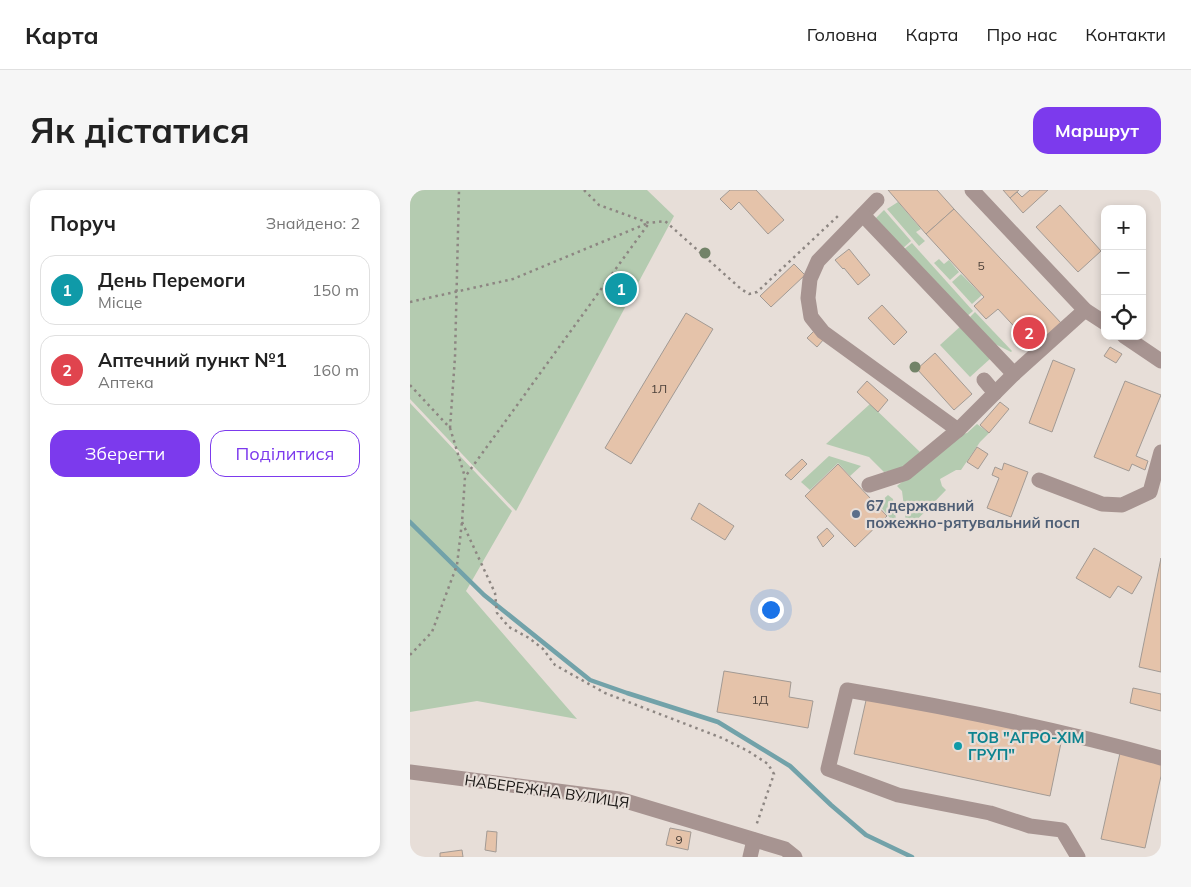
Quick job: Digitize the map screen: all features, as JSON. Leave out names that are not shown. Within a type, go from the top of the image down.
[{"type":"street","points":[[972,190],[1085,310],[1101,320]]},
{"type":"street","points":[[877,200],[818,261],[810,279],[808,298],[811,317],[823,332],[958,430]]},
{"type":"street","points":[[863,215],[1014,374]]},
{"type":"street","points":[[870,485],[906,473],[958,430],[1014,374],[1085,310]]},
{"type":"street","points":[[1130,340],[1161,361]]},
{"type":"street","points":[[984,380],[995,393]]},
{"type":"street","points":[[1039,480],[1102,504],[1122,505],[1150,492],[1161,452]]},
{"type":"street","points":[[1078,857],[1062,830],[1030,826],[990,813],[898,795],[828,769],[847,690],[941,706],[1124,747],[1161,758]]},
{"type":"street","name":"НАБЕРЕЖНА ВУЛИЦЯ","points":[[410,772],[619,799],[785,849],[795,857]]},
{"type":"street","points":[[750,857],[754,840]]},
{"type":"path","points":[[410,656],[432,632],[457,565],[462,522],[465,477],[450,428],[455,357],[460,190]]},
{"type":"path","points":[[584,190],[599,205],[649,223]]},
{"type":"path","points":[[410,302],[513,279],[649,223],[665,221],[749,294],[757,292],[844,210]]},
{"type":"path","points":[[465,477],[649,223]]},
{"type":"path","points":[[410,386],[450,428]]},
{"type":"path","points":[[462,522],[495,593],[497,613],[509,627],[529,638],[543,649],[555,666],[605,693],[722,738],[768,764],[774,774],[756,826],[754,840]]},
{"type":"green space","points":[[410,190],[647,190],[674,216],[516,511],[410,399]]},
{"type":"green space","points":[[898,202],[921,229],[916,232],[925,241],[919,246],[887,209]]},
{"type":"green space","points":[[884,210],[911,241],[902,249],[875,219]]},
{"type":"green space","points":[[912,243],[973,311],[965,318],[903,250]]},
{"type":"green space","points":[[939,259],[944,264],[949,260],[959,272],[950,280],[934,263]]},
{"type":"green space","points":[[961,274],[982,295],[972,304],[952,282]]},
{"type":"green space","points":[[975,312],[1011,352],[989,341],[967,320]]},
{"type":"green space","points":[[962,325],[991,358],[970,377],[940,345]]},
{"type":"green space","points":[[410,403],[512,511],[466,591],[577,719],[477,701],[410,712]]},
{"type":"green space","points":[[870,404],[920,452],[903,468],[884,472],[869,457],[826,444]]},
{"type":"green space","points":[[977,424],[989,433],[980,442],[961,470],[956,470],[940,479],[942,486],[946,490],[907,530],[902,491],[897,486]]},
{"type":"green space","points":[[829,456],[861,466],[850,476],[838,463],[810,490],[801,482]]},
{"type":"green space","points":[[888,495],[893,499],[897,526],[878,504]]},
{"type":"building","points":[[730,190],[756,190],[784,220],[768,234],[739,202],[731,210],[720,199]]},
{"type":"building","points":[[888,190],[937,190],[954,209],[926,234]]},
{"type":"building","points":[[1003,190],[1019,190],[1010,198]]},
{"type":"building","points":[[1030,190],[1048,190],[1023,213],[1010,198],[1017,192],[1022,197]]},
{"type":"building","points":[[1060,205],[1101,251],[1078,272],[1036,227]]},
{"type":"building","points":[[954,209],[1062,324],[1035,349],[998,309],[986,319],[974,306],[984,297],[926,234]]},
{"type":"building","points":[[849,249],[870,275],[858,285],[835,260]]},
{"type":"building","points":[[794,264],[805,275],[771,307],[760,296]]},
{"type":"building","points":[[882,305],[907,332],[894,345],[868,318]]},
{"type":"building","points":[[686,313],[713,329],[631,464],[605,448]]},
{"type":"building","points":[[815,330],[824,339],[817,347],[807,338]]},
{"type":"building","points":[[1110,347],[1122,354],[1116,363],[1104,356]]},
{"type":"building","points":[[935,353],[972,394],[954,410],[917,369]]},
{"type":"building","points":[[1053,360],[1075,369],[1052,432],[1029,423]]},
{"type":"building","points":[[867,381],[888,400],[878,412],[857,392]]},
{"type":"building","points":[[1125,381],[1161,395],[1136,456],[1148,461],[1145,470],[1132,464],[1129,471],[1094,457]]},
{"type":"building","points":[[1000,402],[1009,409],[989,433],[980,425]]},
{"type":"building","points":[[977,447],[988,454],[978,469],[967,462]]},
{"type":"building","points":[[802,459],[807,464],[791,480],[785,475]]},
{"type":"building","points":[[1004,463],[1028,472],[1011,517],[987,508],[999,478],[992,475],[995,467],[1002,470]]},
{"type":"building","points":[[838,464],[887,516],[855,547],[805,496]]},
{"type":"building","points":[[699,503],[734,526],[725,540],[691,519]]},
{"type":"building","points":[[827,528],[834,536],[823,547],[817,537]]},
{"type":"building","points":[[1094,548],[1142,577],[1132,594],[1118,586],[1110,598],[1076,578]]},
{"type":"building","points":[[1161,558],[1161,672],[1139,667]]},
{"type":"building","points":[[724,671],[791,682],[789,697],[813,701],[808,728],[717,712]]},
{"type":"building","points":[[1133,688],[1161,694],[1161,711],[1130,703]]},
{"type":"building","name":"ТОВ \"АГРО-ХІМ ГРУП\"","points":[[867,696],[1062,738],[1050,796],[854,754]]},
{"type":"building","points":[[1120,753],[1161,763],[1161,776],[1145,848],[1101,839]]},
{"type":"building","points":[[670,828],[691,832],[688,850],[666,845]]},
{"type":"building","points":[[487,831],[497,832],[496,852],[485,850]]},
{"type":"building","points":[[462,850],[463,857],[440,857],[440,853]]},
{"type":"waterway","points":[[410,522],[484,595],[590,680],[718,722],[790,766],[866,835],[912,857]]},
{"type":"place","name":"День Перемоги","points":[[621,289]]},
{"type":"place","name":"Аптечний пункт №1","points":[[1029,333]]},
{"type":"place","name":"67 державний пожежно-рятувальний посп","points":[[856,514]]},
{"type":"place","name":"ТОВ \"АГРО-ХІМ ГРУП\"","points":[[958,746]]}]
